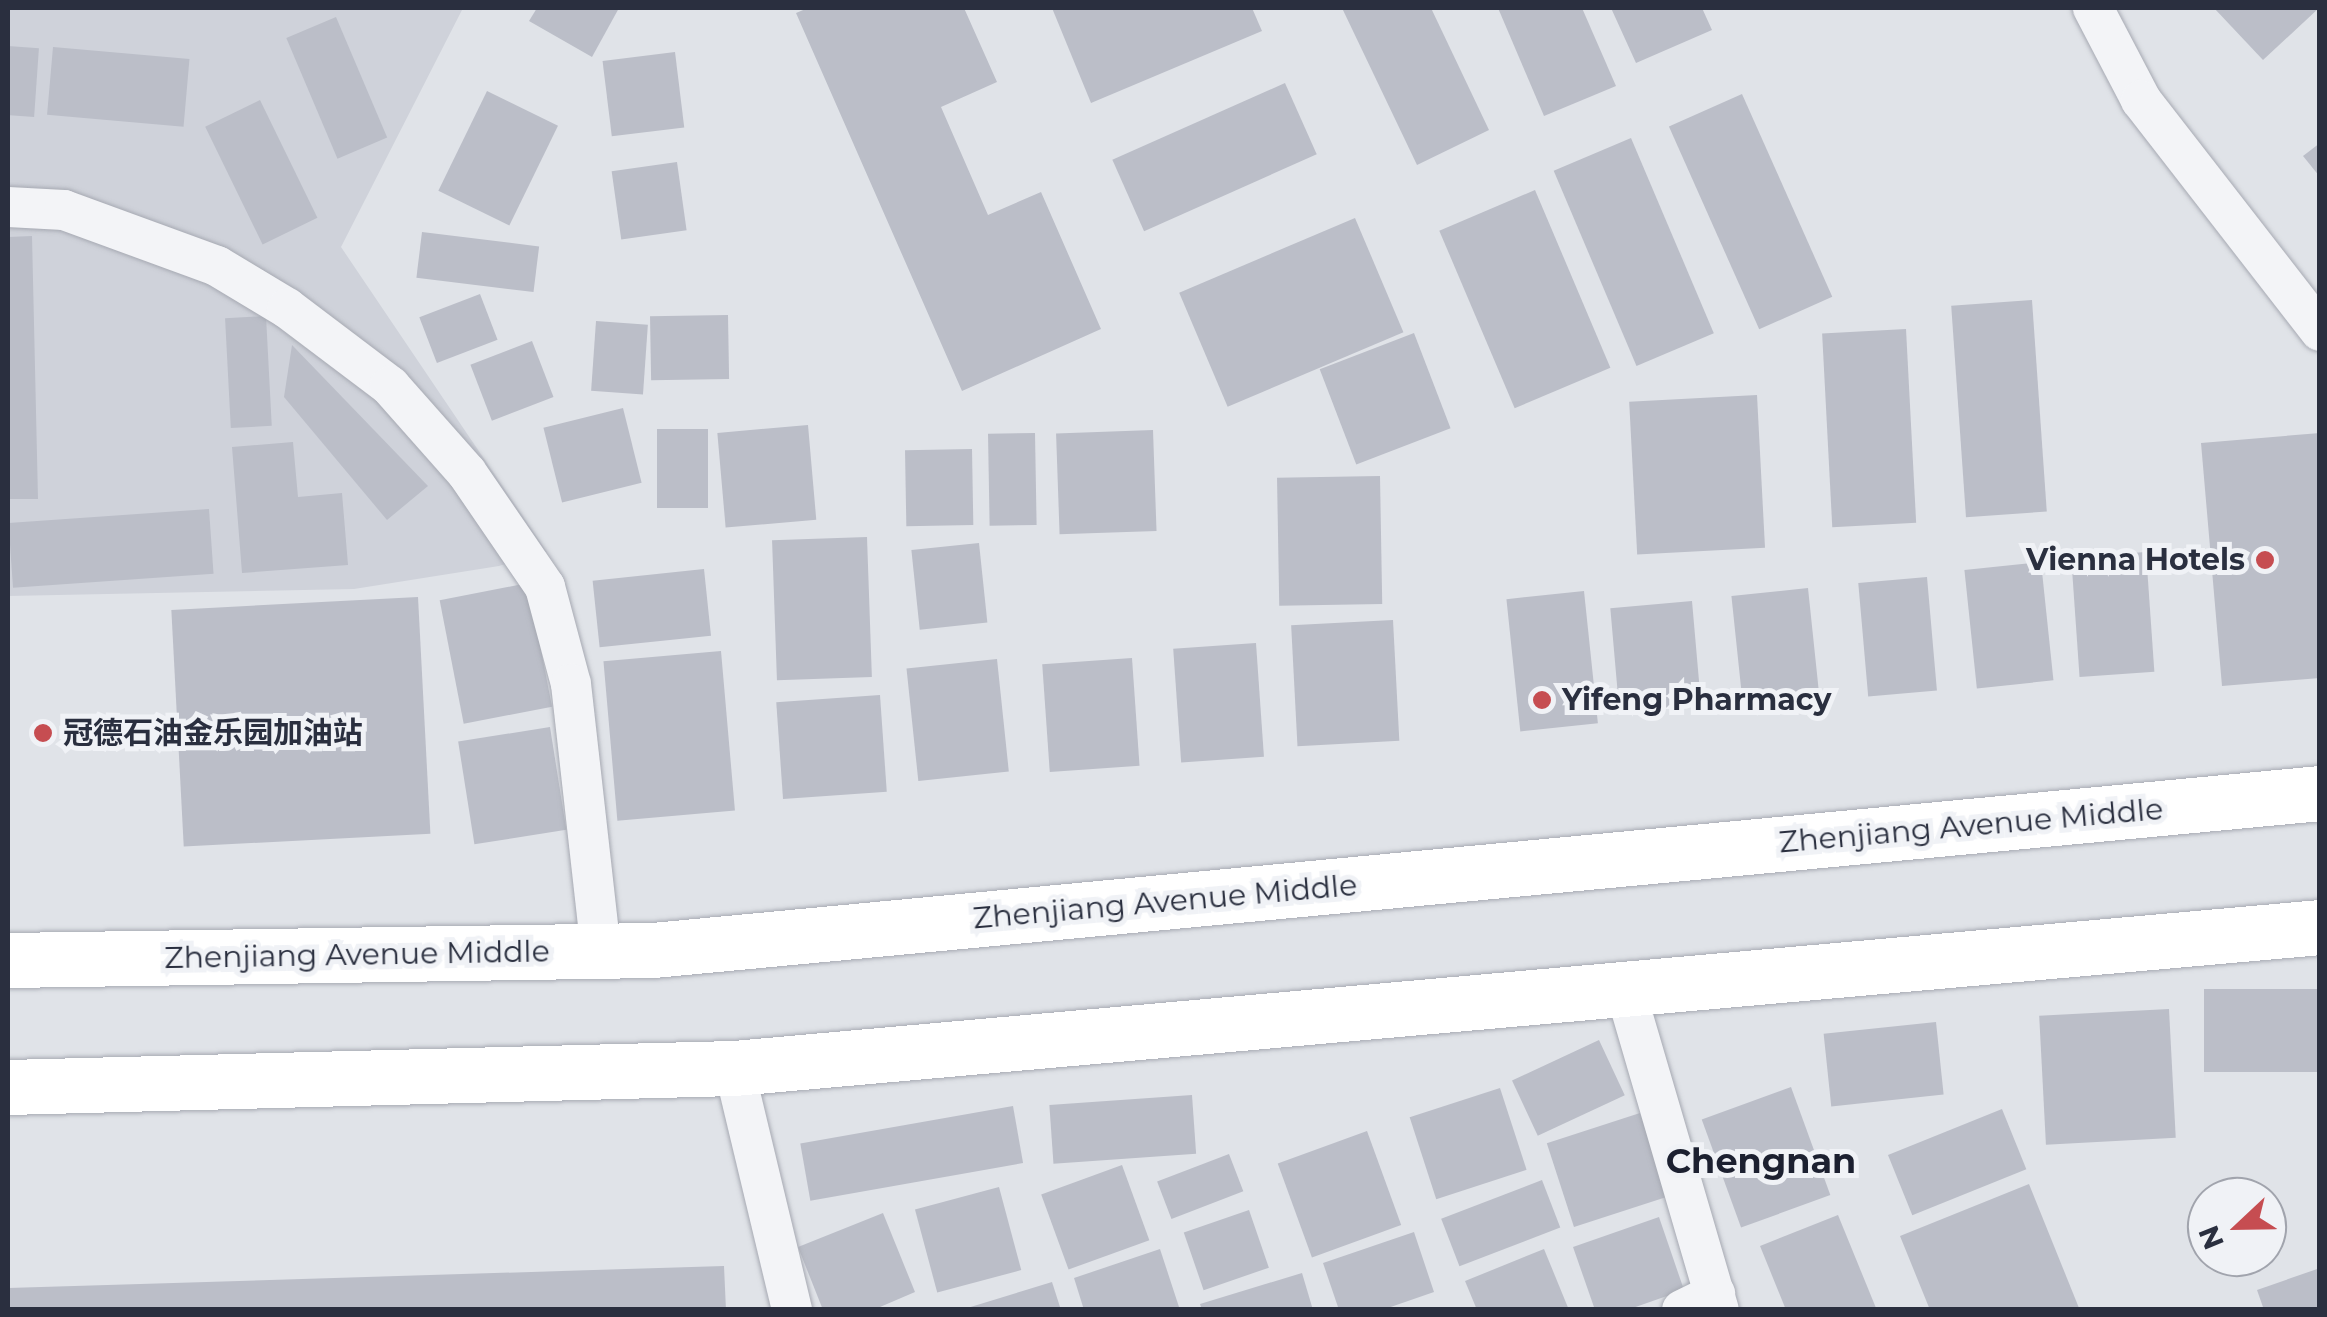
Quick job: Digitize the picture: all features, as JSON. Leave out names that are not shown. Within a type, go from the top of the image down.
[{"type":"main road","name":"Zhenjiang Avenue Middle","points":[[8,960],[653,950],[2320,793]]},
{"type":"main road","points":[[8,1086],[734,1068],[2320,927]]},
{"type":"street","points":[[2093,8],[2140,100],[2320,331]]},
{"type":"street","points":[[8,208],[64,210],[217,266],[287,308],[390,386],[467,473],[502,519],[544,588],[550,607],[571,684],[601,952]]},
{"type":"street","points":[[1625,989],[1705,1304]]},
{"type":"street","points":[[734,1068],[792,1310]]},
{"type":"shaded area","points":[[8,8],[463,8],[341,247],[547,552],[499,566],[354,589],[8,596]]},
{"type":"building","points":[[537,8],[619,8],[592,57],[529,21]]},
{"type":"building","points":[[808,8],[964,8],[997,82],[941,107],[988,215],[1041,192],[1101,329],[962,391],[796,13]]},
{"type":"building","points":[[1052,8],[1252,8],[1262,31],[1091,103]]},
{"type":"building","points":[[1342,8],[1431,8],[1489,130],[1417,165]]},
{"type":"building","points":[[1498,8],[1582,8],[1616,86],[1544,116]]},
{"type":"building","points":[[1611,8],[1702,8],[1712,30],[1636,63]]},
{"type":"building","points":[[2214,8],[2319,8],[2263,60]]},
{"type":"building","points":[[336,17],[387,138],[337,159],[286,38]]},
{"type":"building","points":[[8,46],[39,48],[34,117],[8,115]]},
{"type":"building","points":[[53,47],[189,59],[184,127],[47,115]]},
{"type":"building","points":[[675,52],[684,127],[612,136],[603,61]]},
{"type":"building","points":[[1285,83],[1317,154],[1144,231],[1112,160]]},
{"type":"building","points":[[487,91],[558,126],[509,225],[438,191]]},
{"type":"building","points":[[1742,94],[1832,297],[1759,329],[1669,127]]},
{"type":"building","points":[[260,100],[317,218],[263,244],[205,127]]},
{"type":"building","points":[[1631,138],[1714,333],[1637,366],[1554,171]]},
{"type":"building","points":[[2320,143],[2320,177],[2303,156]]},
{"type":"building","points":[[677,162],[687,230],[621,240],[612,171]]},
{"type":"building","points":[[1535,190],[1610,368],[1515,408],[1439,231]]},
{"type":"building","points":[[1355,218],[1403,332],[1228,407],[1179,293]]},
{"type":"building","points":[[422,232],[539,246],[534,292],[416,278]]},
{"type":"building","points":[[32,236],[38,499],[8,499],[8,237]]},
{"type":"building","points":[[480,294],[498,340],[437,363],[419,317]]},
{"type":"building","points":[[2032,300],[2047,511],[1966,517],[1951,306]]},
{"type":"building","points":[[728,315],[729,379],[651,380],[650,316]]},
{"type":"building","points":[[266,316],[272,426],[231,428],[225,318]]},
{"type":"building","points":[[596,321],[648,325],[643,394],[591,391]]},
{"type":"building","points":[[1906,329],[1916,523],[1832,527],[1822,333]]},
{"type":"building","points":[[1414,333],[1451,428],[1356,464],[1320,369]]},
{"type":"building","points":[[532,341],[554,397],[492,421],[470,365]]},
{"type":"building","points":[[292,345],[428,486],[387,520],[284,397]]},
{"type":"building","points":[[1757,395],[1765,548],[1637,554],[1629,402]]},
{"type":"building","points":[[623,408],[642,483],[562,503],[543,428]]},
{"type":"building","points":[[808,425],[816,520],[726,528],[717,433]]},
{"type":"building","points":[[657,429],[708,429],[708,508],[657,508]]},
{"type":"building","points":[[1153,430],[1157,531],[1060,534],[1056,433]]},
{"type":"building","points":[[1035,433],[1037,525],[990,526],[988,434]]},
{"type":"building","name":"Vienna Hotels","points":[[2320,433],[2320,678],[2222,686],[2201,443]]},
{"type":"building","points":[[293,442],[298,497],[342,493],[348,565],[242,573],[232,447]]},
{"type":"building","points":[[972,449],[973,525],[906,526],[905,450]]},
{"type":"building","points":[[1380,476],[1382,604],[1279,606],[1277,478]]},
{"type":"building","points":[[209,509],[214,574],[13,588],[8,523]]},
{"type":"building","points":[[867,537],[872,677],[777,680],[772,540]]},
{"type":"building","points":[[979,543],[987,623],[920,630],[911,550]]},
{"type":"building","points":[[2146,552],[2154,672],[2080,677],[2071,557]]},
{"type":"building","points":[[2041,562],[2053,680],[1977,688],[1964,570]]},
{"type":"building","points":[[704,569],[711,636],[600,647],[593,581]]},
{"type":"building","points":[[1927,577],[1937,691],[1868,697],[1858,583]]},
{"type":"building","points":[[528,583],[552,707],[464,724],[440,600]]},
{"type":"building","points":[[1808,588],[1820,701],[1743,709],[1731,596]]},
{"type":"building","points":[[1584,591],[1598,723],[1520,731],[1506,599]]},
{"type":"building","points":[[418,597],[430,834],[184,847],[171,610]]},
{"type":"building","points":[[1692,601],[1701,705],[1619,712],[1610,608]]},
{"type":"building","points":[[1393,620],[1399,741],[1297,746],[1291,625]]},
{"type":"building","points":[[1256,643],[1264,757],[1181,763],[1173,649]]},
{"type":"building","points":[[721,651],[735,810],[617,821],[603,661]]},
{"type":"building","points":[[1132,658],[1140,766],[1050,772],[1042,664]]},
{"type":"building","points":[[997,659],[1009,771],[918,781],[906,669]]},
{"type":"building","points":[[880,695],[887,792],[783,799],[776,702]]},
{"type":"building","points":[[550,727],[566,830],[474,844],[458,742]]},
{"type":"building","points":[[2204,989],[2320,989],[2320,1072],[2204,1072]]},
{"type":"building","points":[[2169,1009],[2176,1138],[2046,1145],[2039,1016]]},
{"type":"building","points":[[1936,1022],[1944,1095],[1831,1106],[1824,1034]]},
{"type":"building","points":[[1599,1040],[1625,1095],[1538,1136],[1512,1081]]},
{"type":"building","points":[[1791,1087],[1830,1195],[1741,1228],[1702,1119]]},
{"type":"building","points":[[1500,1088],[1527,1170],[1436,1199],[1410,1117]]},
{"type":"building","points":[[1192,1095],[1196,1154],[1053,1164],[1049,1105]]},
{"type":"building","points":[[1013,1106],[1023,1163],[810,1201],[800,1144]]},
{"type":"building","points":[[2002,1109],[2026,1169],[1912,1215],[1888,1155]]},
{"type":"building","points":[[1640,1113],[1667,1197],[1574,1227],[1547,1143]]},
{"type":"building","points":[[1367,1131],[1401,1225],[1312,1257],[1278,1163]]},
{"type":"building","points":[[1229,1154],[1243,1191],[1171,1219],[1157,1182]]},
{"type":"building","points":[[1122,1165],[1149,1240],[1069,1270],[1041,1194]]},
{"type":"building","points":[[1542,1180],[1560,1228],[1459,1266],[1441,1219]]},
{"type":"building","points":[[2029,1184],[2079,1308],[1930,1310],[1900,1236]]},
{"type":"building","points":[[999,1187],[1021,1270],[937,1293],[915,1210]]},
{"type":"building","points":[[1249,1210],[1269,1268],[1204,1290],[1184,1232]]},
{"type":"building","points":[[883,1213],[915,1292],[873,1310],[823,1310],[798,1247]]},
{"type":"building","points":[[1838,1215],[1876,1308],[1786,1310],[1760,1246]]},
{"type":"building","points":[[1659,1217],[1684,1290],[1627,1310],[1595,1310],[1573,1247]]},
{"type":"building","points":[[1414,1232],[1434,1292],[1382,1310],[1339,1310],[1323,1263]]},
{"type":"building","points":[[1160,1249],[1180,1310],[1084,1310],[1074,1278]]},
{"type":"building","points":[[1544,1249],[1569,1310],[1477,1310],[1465,1281]]},
{"type":"building","points":[[724,1266],[726,1310],[8,1310],[8,1288]]},
{"type":"building","points":[[2320,1268],[2320,1310],[2264,1310],[2257,1290]]},
{"type":"building","points":[[1302,1273],[1313,1310],[1202,1310],[1200,1304]]},
{"type":"building","points":[[1052,1282],[1061,1310],[964,1310],[964,1309]]},
{"type":"place","name":"Vienna Hotels","points":[[2265,560]]},
{"type":"place","name":"Yifeng Pharmacy","points":[[1542,700]]},
{"type":"place","name":"冠德石油金乐园加油站","points":[[43,733]]},
{"type":"district","name":"Chengnan","points":[[1761,1161]]}]
